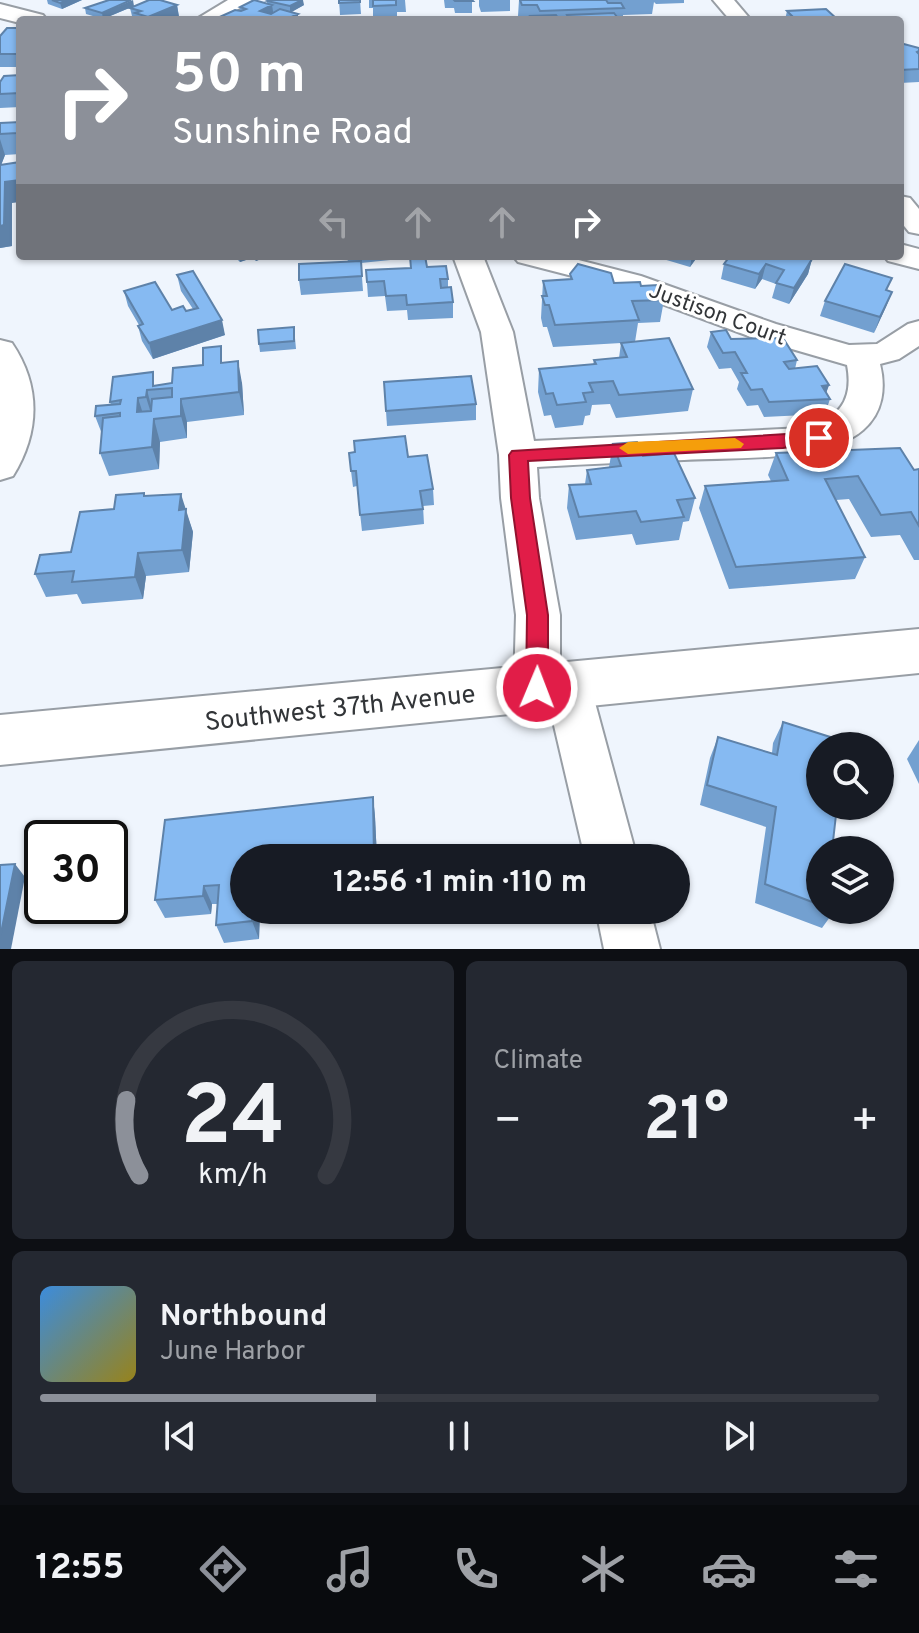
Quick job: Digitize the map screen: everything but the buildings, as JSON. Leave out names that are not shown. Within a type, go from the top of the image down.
[{"type":"street","points":[[213,16],[243,0]]},
{"type":"street","points":[[723,0],[737,16]]},
{"type":"street","points":[[0,11],[19,16]]},
{"type":"street","points":[[904,209],[919,226]]},
{"type":"street","points":[[470,260],[497,332],[518,455],[520,498],[538,615],[552,686],[606,844]]},
{"type":"street","name":"Justison Court","points":[[544,260],[630,282],[773,334],[862,357]]},
{"type":"street","points":[[518,455],[819,438],[844,427],[862,410],[868,390],[862,357],[892,350],[919,331]]},
{"type":"street","points":[[0,350],[15,382],[18,411],[0,467]]},
{"type":"street","name":"Southwest 37th Avenue","points":[[0,740],[919,651]]},
{"type":"street","points":[[626,924],[632,949]]},
{"type":"slow traffic","points":[[628,448],[735,444]]},
{"type":"route","points":[[537,688],[538,615],[520,498],[518,455],[796,442],[819,438]]}]
